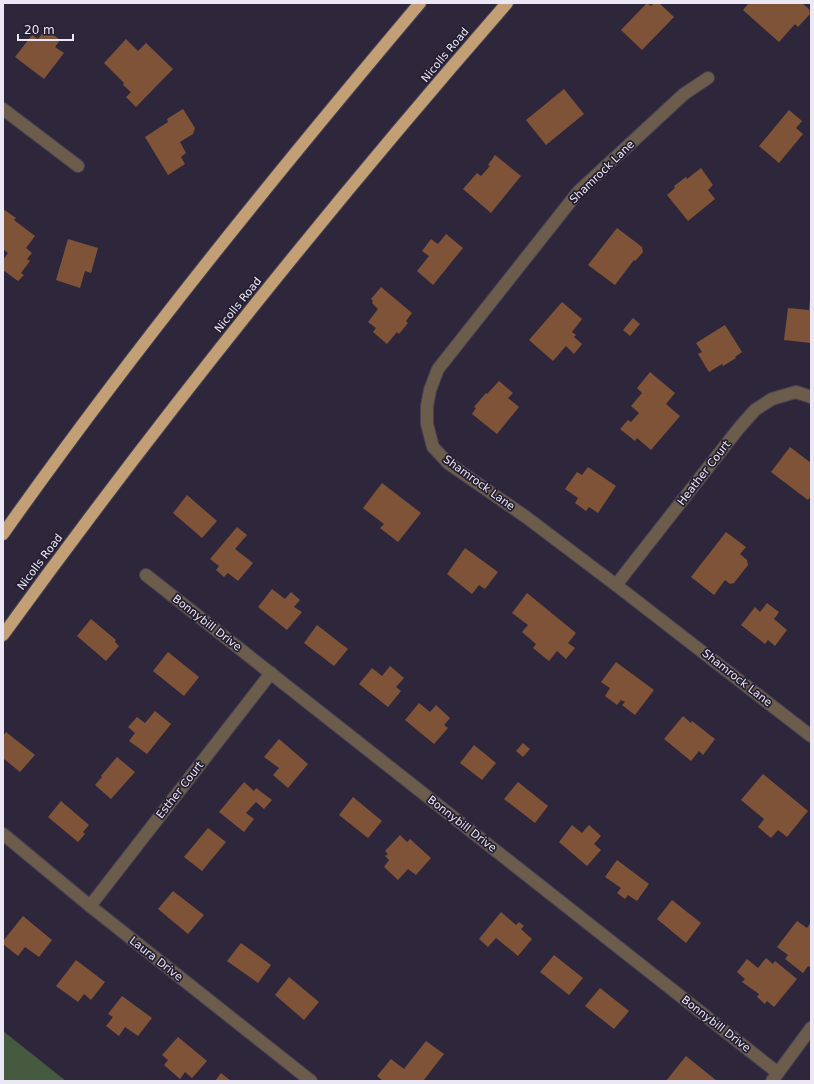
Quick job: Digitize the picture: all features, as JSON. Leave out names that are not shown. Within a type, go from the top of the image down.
[{"type":"highway","points":[[3,534],[172,307],[255,202],[420,3]]},
{"type":"highway","name":"Nicolls Road","points":[[3,635],[132,462],[251,310],[375,158],[507,3]]},
{"type":"street","name":"Shamrock Lane","points":[[708,78],[684,94],[578,192],[438,368],[430,390],[427,406],[427,424],[433,447],[448,462],[616,585],[811,736]]},
{"type":"street","points":[[3,109],[78,166]]},
{"type":"street","name":"Heather Court","points":[[616,585],[739,428],[755,410],[772,399],[796,392],[811,397]]},
{"type":"street","name":"Bonnybill Drive","points":[[146,575],[271,673],[775,1077]]},
{"type":"street","name":"Esther Court","points":[[90,906],[271,673]]},
{"type":"street","name":"Laura Drive","points":[[3,834],[90,906],[311,1081]]},
{"type":"street","points":[[775,1077],[811,1028]]},
{"type":"green space","points":[[3,1031],[66,1081],[3,1081]]},
{"type":"building","points":[[647,3],[651,6],[654,3],[659,3],[674,17],[642,50],[621,30]]},
{"type":"building","points":[[749,3],[802,3],[809,9],[810,14],[798,27],[795,24],[779,42],[743,10]]},
{"type":"building","points":[[46,29],[60,40],[55,47],[64,53],[44,79],[15,57],[32,35],[38,39]]},
{"type":"building","points":[[126,39],[138,51],[146,43],[173,69],[136,107],[126,97],[131,92],[104,63]]},
{"type":"building","points":[[564,89],[584,114],[546,145],[526,120]]},
{"type":"building","points":[[183,109],[195,128],[193,134],[180,142],[186,153],[181,157],[185,164],[168,175],[145,137],[168,122],[167,119]]},
{"type":"building","points":[[789,110],[802,121],[796,128],[803,134],[779,163],[759,146]]},
{"type":"building","points":[[495,155],[521,176],[491,213],[463,189],[477,173],[481,176],[490,166],[488,165]]},
{"type":"building","points":[[701,168],[713,185],[708,190],[715,199],[688,221],[667,195],[675,188],[674,186],[686,177],[687,179]]},
{"type":"building","points":[[3,209],[16,218],[14,220],[35,236],[26,248],[32,253],[27,259],[30,261],[21,273],[24,275],[18,281],[3,270],[3,260],[8,253],[3,249]]},
{"type":"building","points":[[617,228],[642,247],[643,252],[635,261],[634,260],[615,285],[588,265]]},
{"type":"building","points":[[446,234],[463,248],[433,285],[417,271],[429,256],[422,251],[431,239],[438,244]]},
{"type":"building","points":[[68,239],[98,248],[91,273],[85,271],[80,288],[56,280]]},
{"type":"building","points":[[381,287],[412,313],[406,321],[408,323],[399,334],[397,332],[387,344],[373,332],[376,328],[368,322],[378,309],[372,303],[373,301],[371,299]]},
{"type":"building","points":[[810,300],[811,343],[784,340],[788,308],[809,310]]},
{"type":"building","points":[[562,302],[582,319],[572,332],[576,335],[574,337],[582,344],[574,354],[566,346],[553,361],[529,340]]},
{"type":"building","points":[[633,318],[640,324],[630,336],[623,330]]},
{"type":"building","points":[[725,325],[742,352],[735,357],[736,358],[723,366],[722,364],[709,372],[698,354],[702,352],[696,343]]},
{"type":"building","points":[[650,372],[675,393],[666,404],[680,416],[651,450],[637,438],[635,441],[620,429],[628,420],[631,422],[639,413],[631,406],[642,393],[637,388]]},
{"type":"building","points":[[499,381],[513,393],[508,398],[519,407],[497,434],[472,414],[476,408],[474,407]]},
{"type":"building","points":[[790,447],[811,463],[811,496],[808,500],[771,472]]},
{"type":"building","points":[[588,467],[616,486],[598,513],[589,507],[586,511],[575,503],[578,498],[565,489],[577,472],[582,475]]},
{"type":"building","points":[[382,483],[421,513],[398,542],[380,528],[384,524],[363,508]]},
{"type":"building","points":[[187,495],[217,521],[202,538],[173,513]]},
{"type":"building","points":[[237,527],[247,535],[235,549],[253,563],[238,581],[228,573],[224,577],[216,570],[219,566],[210,559]]},
{"type":"building","points":[[726,532],[746,547],[740,554],[747,560],[748,565],[734,583],[730,584],[725,580],[714,595],[691,577]]},
{"type":"building","points":[[465,548],[498,572],[485,589],[479,585],[472,594],[447,574]]},
{"type":"building","points":[[272,589],[285,599],[291,592],[300,600],[294,607],[302,612],[287,630],[258,607]]},
{"type":"building","points":[[527,593],[576,633],[568,643],[575,648],[566,659],[557,651],[549,661],[533,648],[536,644],[522,632],[528,625],[512,613]]},
{"type":"building","points":[[767,603],[779,612],[774,619],[787,630],[775,646],[768,640],[765,644],[741,625],[755,607],[760,612]]},
{"type":"building","points":[[91,619],[116,640],[115,642],[119,646],[106,661],[77,636]]},
{"type":"building","points":[[317,625],[348,649],[334,666],[304,643]]},
{"type":"building","points":[[168,652],[199,677],[184,696],[153,671]]},
{"type":"building","points":[[616,662],[654,690],[635,715],[622,705],[625,702],[621,700],[617,705],[605,696],[610,688],[601,682]]},
{"type":"building","points":[[390,666],[404,678],[396,687],[401,691],[388,707],[359,684],[372,668],[382,676]]},
{"type":"building","points":[[419,703],[430,712],[436,705],[450,718],[444,725],[448,728],[434,744],[405,720]]},
{"type":"building","points":[[155,711],[171,724],[147,754],[129,741],[135,733],[128,727],[137,717],[145,723]]},
{"type":"building","points":[[683,716],[715,739],[703,755],[699,751],[691,761],[664,739]]},
{"type":"building","points":[[6,732],[35,755],[20,772],[3,758],[3,736]]},
{"type":"building","points":[[279,739],[308,764],[288,788],[273,775],[279,768],[264,757]]},
{"type":"building","points":[[523,743],[530,749],[523,757],[516,751]]},
{"type":"building","points":[[474,745],[496,763],[482,780],[460,763]]},
{"type":"building","points":[[117,757],[135,772],[111,799],[95,785]]},
{"type":"building","points":[[763,774],[808,811],[787,837],[778,830],[771,838],[758,827],[764,819],[741,800]]},
{"type":"building","points":[[244,782],[254,791],[256,788],[272,800],[264,809],[256,802],[246,813],[254,819],[244,832],[219,812]]},
{"type":"building","points":[[518,782],[548,806],[535,823],[504,799]]},
{"type":"building","points":[[353,797],[382,821],[368,838],[339,815]]},
{"type":"building","points":[[61,801],[89,825],[83,832],[85,834],[78,842],[48,817]]},
{"type":"building","points":[[572,825],[582,833],[589,825],[601,836],[594,844],[601,850],[587,866],[559,842]]},
{"type":"building","points":[[208,828],[226,842],[202,871],[184,857]]},
{"type":"building","points":[[400,835],[407,842],[410,839],[431,858],[416,875],[408,869],[398,880],[384,867],[389,860],[385,856],[388,854],[385,851]]},
{"type":"building","points":[[617,860],[649,884],[637,901],[628,895],[625,899],[617,893],[621,888],[605,877]]},
{"type":"building","points":[[173,891],[204,915],[188,934],[158,909]]},
{"type":"building","points":[[672,900],[701,923],[686,943],[657,919]]},
{"type":"building","points":[[501,912],[516,925],[519,922],[524,926],[521,929],[532,939],[518,956],[496,938],[488,947],[479,939]]},
{"type":"building","points":[[23,916],[52,940],[39,957],[25,947],[18,956],[3,944],[3,941]]},
{"type":"building","points":[[797,921],[807,928],[811,922],[811,965],[810,967],[808,966],[803,973],[785,959],[788,955],[777,947]]},
{"type":"building","points":[[241,943],[271,965],[258,983],[227,961]]},
{"type":"building","points":[[554,955],[583,978],[569,995],[540,972]]},
{"type":"building","points":[[766,958],[773,964],[775,961],[797,979],[774,1007],[767,1001],[765,1004],[757,997],[759,994],[742,982],[745,979],[737,972],[747,959],[758,968]]},
{"type":"building","points":[[76,960],[105,982],[91,1000],[84,994],[78,1002],[56,986]]},
{"type":"building","points":[[289,977],[319,1002],[304,1020],[275,995]]},
{"type":"building","points":[[600,988],[629,1011],[614,1029],[585,1006]]},
{"type":"building","points":[[122,996],[152,1018],[138,1036],[125,1027],[119,1036],[106,1026],[113,1017],[108,1014]]},
{"type":"building","points":[[178,1037],[207,1061],[192,1078],[185,1072],[180,1079],[164,1065],[168,1060],[162,1055]]},
{"type":"building","points":[[426,1041],[444,1054],[423,1081],[383,1081],[377,1076],[391,1059],[404,1069]]},
{"type":"building","points":[[686,1056],[717,1081],[666,1081]]},
{"type":"building","points":[[221,1073],[231,1081],[215,1081]]}]
